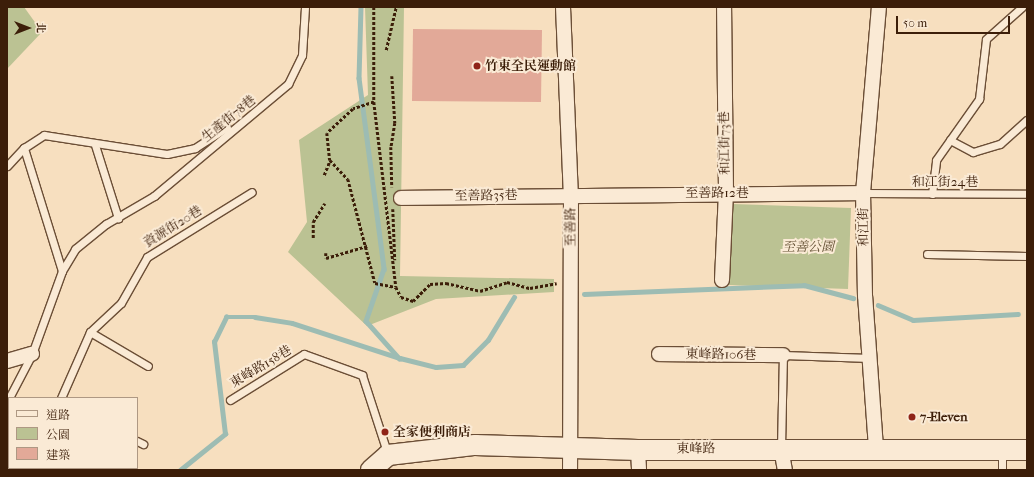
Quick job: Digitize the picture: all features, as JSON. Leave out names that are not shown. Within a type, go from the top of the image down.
[{"type":"main road","name":"東峰路","points":[[388,455],[475,445],[638,450],[782,448],[1027,450]]},
{"type":"main road","points":[[371,470],[388,455]]},
{"type":"street","name":"至善路","points":[[564,7],[571,195],[570,470]]},
{"type":"street","name":"和江街73巷","points":[[722,280],[726,192],[724,7]]},
{"type":"street","name":"和江街","points":[[876,448],[870,358],[863,193],[879,7]]},
{"type":"street","name":"至善路12巷","points":[[571,195],[726,192],[863,193]]},
{"type":"street","name":"至善路35巷","points":[[396,198],[571,195]]},
{"type":"street","points":[[7,361],[32,354]]},
{"type":"street","name":"東峰路106巷","points":[[659,354],[783,355]]},
{"type":"street","points":[[782,448],[785,470]]},
{"type":"street","points":[[638,450],[639,470]]},
{"type":"lane","name":"生產街78巷","points":[[10,397],[32,354],[62,271],[75,249],[118,218],[154,196],[288,84],[302,55],[304,7]]},
{"type":"lane","points":[[932,194],[936,160],[979,99],[986,39],[1022,7]]},
{"type":"lane","points":[[950,140],[972,152],[1000,144],[1027,120]]},
{"type":"lane","name":"生產街78巷","points":[[7,166],[24,148],[44,135],[95,145],[167,154],[195,148],[227,127]]},
{"type":"lane","points":[[95,145],[118,218]]},
{"type":"lane","points":[[24,148],[62,271]]},
{"type":"lane","name":"資源街20巷","points":[[61,397],[90,332],[121,303],[147,257],[252,192]]},
{"type":"lane","name":"和江街24巷","points":[[863,193],[1027,194]]},
{"type":"lane","points":[[927,254],[1027,256]]},
{"type":"lane","points":[[90,332],[148,366]]},
{"type":"lane","name":"東峰路158巷","points":[[230,400],[304,354],[362,375],[388,455]]},
{"type":"lane","points":[[782,448],[783,355]]},
{"type":"lane","name":"東峰路106巷","points":[[783,355],[870,358]]},
{"type":"lane","points":[[1002,450],[1002,470]]},
{"type":"path","points":[[386,50],[396,7]]},
{"type":"path","points":[[330,160],[348,179],[367,246],[375,282],[396,287],[396,198],[391,147],[395,123],[392,76]]},
{"type":"path","points":[[324,175],[330,160],[328,133],[358,105],[374,102]]},
{"type":"path","points":[[313,238],[313,222],[325,203]]},
{"type":"path","points":[[326,253],[326,258],[367,246]]},
{"type":"green space","points":[[7,7],[24,7],[42,32],[7,69]]},
{"type":"green space","points":[[365,7],[404,7],[400,276],[554,279],[554,292],[436,299],[367,326],[288,252],[307,222],[299,140],[368,95]]},
{"type":"green space","name":"至善公園","points":[[732,204],[851,208],[848,289],[729,285]]},
{"type":"building","name":"竹東全民運動館","points":[[413,29],[542,30],[541,102],[412,101]]},
{"type":"waterway","points":[[361,7],[359,78],[384,269],[366,321],[399,358]]},
{"type":"waterway","points":[[584,294],[804,285],[853,298]]},
{"type":"waterway","points":[[180,470],[225,434],[214,342],[226,317],[255,317],[292,323],[400,358],[436,367],[463,365],[488,340],[514,297]]},
{"type":"waterway","points":[[878,305],[913,320],[1018,314]]},
{"type":"place","name":"竹東全民運動館","points":[[477,66]]},
{"type":"place","name":"7-Eleven","points":[[912,417]]},
{"type":"place","name":"全家便利商店","points":[[385,432]]}]
